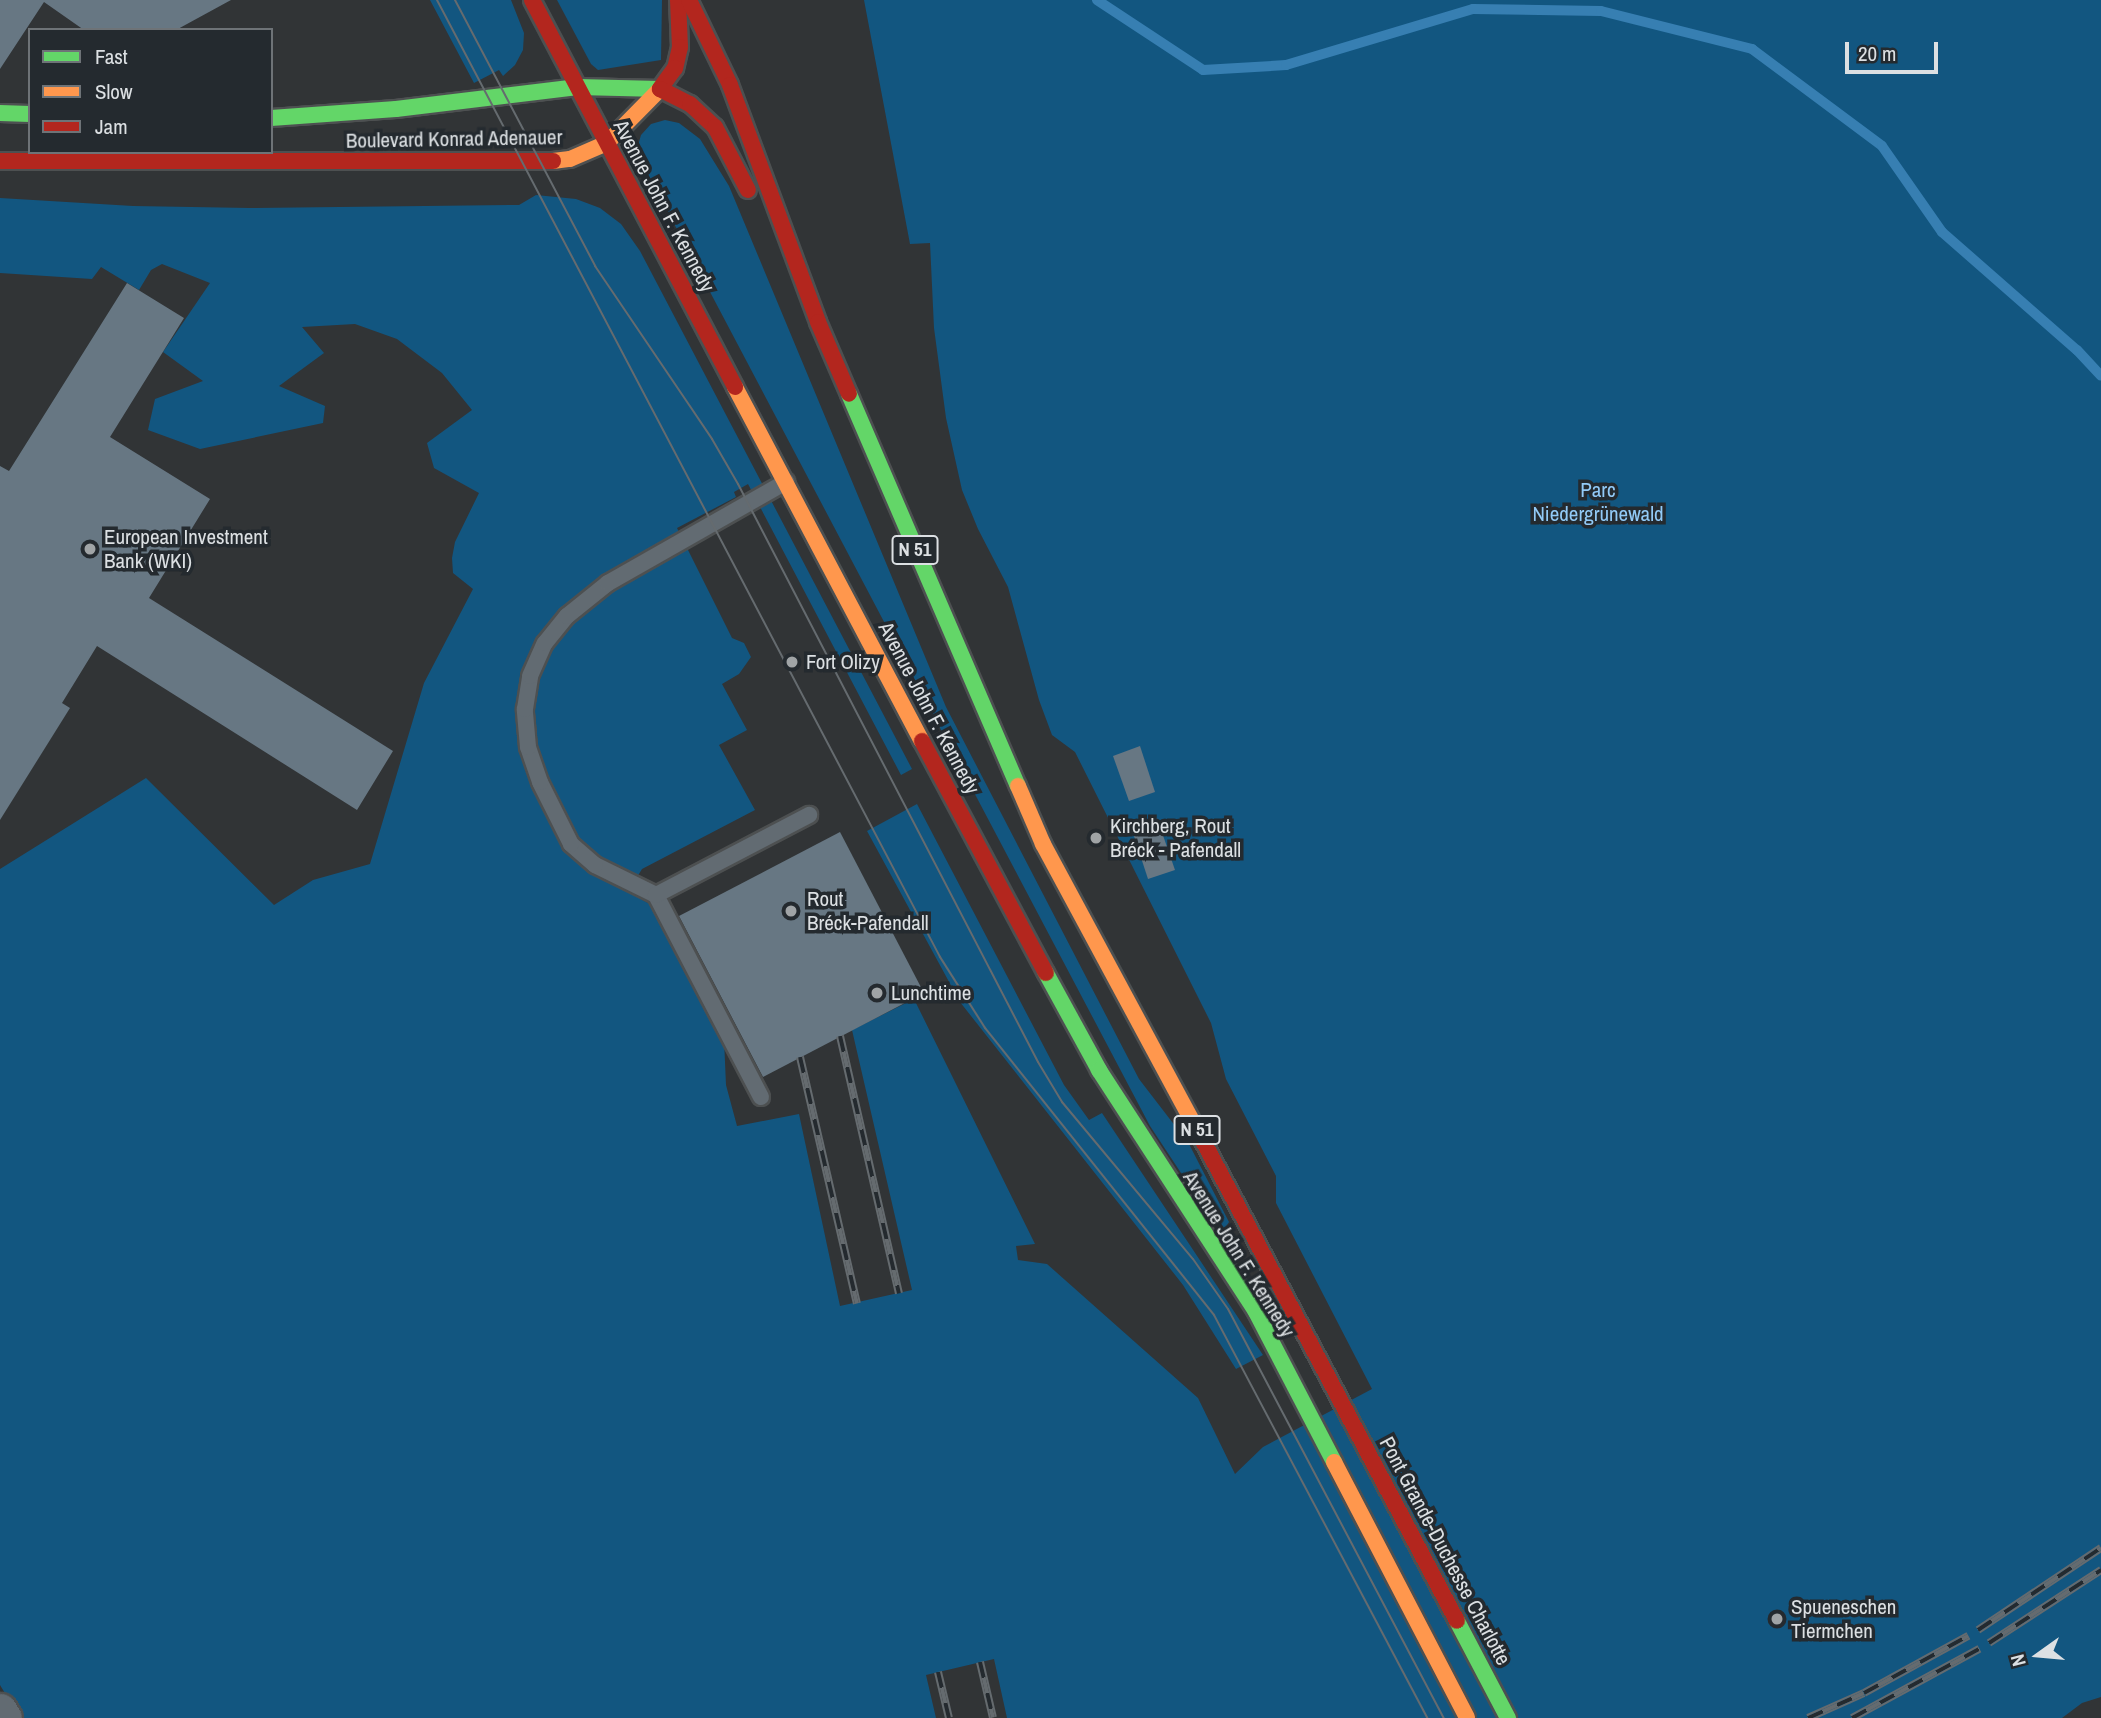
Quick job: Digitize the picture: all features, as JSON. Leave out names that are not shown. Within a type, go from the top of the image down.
[{"type":"main road","name":"Avenue John F. Kennedy","points":[[533,0],[977,846],[1099,1069],[1148,1150],[1256,1312],[1467,1718]]},
{"type":"main road","points":[[660,89],[675,68],[680,47],[678,0]]},
{"type":"main road","name":"Avenue John F. Kennedy","points":[[689,0],[730,85],[818,322],[1043,844],[1344,1404]]},
{"type":"main road","name":"Boulevard Konrad Adenauer","points":[[273,118],[396,109],[578,87],[660,89]]},
{"type":"main road","name":"Boulevard Konrad Adenauer","points":[[0,161],[539,162],[570,159],[607,143],[660,89]]},
{"type":"main road","name":"N 51","points":[[660,89],[690,104],[715,127],[818,322]]},
{"type":"main road","points":[[0,113],[28,114]]},
{"type":"main road","name":"Pont Grande-Duchesse Charlotte","points":[[1344,1404],[1508,1718]]},
{"type":"street","points":[[0,1710],[5,1718]]},
{"type":"lane","points":[[761,1097],[656,895],[595,865],[571,844],[540,782],[528,747],[524,709],[530,676],[545,643],[567,616],[608,583],[787,482]]},
{"type":"lane","points":[[656,895],[809,815]]},
{"type":"green space","points":[[430,0],[511,0],[524,33],[523,50],[515,65],[503,76],[499,70],[474,83]]},
{"type":"green space","points":[[557,0],[662,0],[661,60],[598,70],[591,64]]},
{"type":"green space","name":"Parc Niedergrünewald","points":[[864,0],[2101,0],[2101,1697],[2082,1703],[2062,1718],[1007,1718],[994,1659],[926,1675],[936,1718],[20,1718],[0,1685],[0,869],[146,778],[274,905],[313,880],[370,864],[424,683],[473,589],[453,573],[452,558],[455,542],[479,493],[434,468],[427,443],[472,410],[442,373],[397,339],[355,324],[302,327],[324,353],[279,386],[325,406],[323,423],[200,449],[148,430],[155,399],[203,381],[163,352],[210,283],[162,264],[151,270],[139,290],[101,267],[92,279],[0,273],[0,198],[133,206],[250,208],[519,205],[536,195],[576,199],[600,208],[621,224],[640,251],[912,769],[901,775],[748,484],[734,492],[736,497],[677,528],[732,638],[744,643],[751,657],[739,674],[722,684],[747,730],[719,745],[755,810],[642,869],[628,892],[657,908],[724,1039],[726,1085],[737,1126],[799,1114],[840,1306],[912,1290],[852,1030],[914,999],[1035,1244],[1016,1246],[1018,1260],[1047,1264],[1198,1398],[1235,1474],[1263,1447],[1372,1389],[1276,1203],[1276,1176],[1226,1079],[1211,1023],[1075,752],[1052,735],[1039,700],[1008,587],[978,529],[962,490],[946,418],[934,328],[930,243],[910,244]]},
{"type":"green space","points":[[665,120],[679,123],[700,139],[729,186],[946,707],[1139,1079],[1189,1144],[1229,1222],[1225,1228],[1218,1229],[1150,1126],[642,163],[637,149],[641,135],[651,124]]},
{"type":"green space","points":[[917,804],[1064,1085],[1089,1120],[1102,1113],[1263,1355],[1236,1369],[1183,1285],[960,1002],[867,831]]},
{"type":"building","points":[[0,0],[231,0],[180,28],[81,28],[44,2],[0,69]]},
{"type":"building","name":"European Investment Bank (WKI)","points":[[127,283],[184,318],[110,437],[210,499],[149,598],[393,751],[357,810],[97,646],[62,703],[70,708],[0,820],[0,466],[9,471]]},
{"type":"building","points":[[1140,746],[1155,792],[1129,801],[1113,756]]},
{"type":"building","points":[[1157,818],[1175,870],[1148,879],[1131,827]]},
{"type":"building","points":[[840,832],[924,993],[763,1077],[679,916]]},
{"type":"waterway","points":[[1097,0],[1203,70],[1286,65],[1473,9],[1601,11],[1752,49],[1882,146],[1942,232],[2077,350],[2101,376]]},
{"type":"tram line","points":[[437,0],[940,957],[985,1028],[1214,1315],[1427,1718]]},
{"type":"tram line","points":[[455,0],[595,266],[712,439],[738,484],[1038,1062],[1062,1102],[1193,1259],[1228,1309],[1444,1718]]},
{"type":"railway","points":[[840,1036],[899,1293]]},
{"type":"railway","points":[[800,1057],[857,1303]]},
{"type":"railway","points":[[1978,1630],[2101,1548]]},
{"type":"railway","points":[[1989,1643],[2101,1570]]},
{"type":"railway","points":[[1808,1718],[1864,1693],[1968,1636]]},
{"type":"railway","points":[[1852,1718],[1979,1649]]},
{"type":"railway","points":[[980,1662],[993,1718]]},
{"type":"railway","points":[[938,1672],[949,1718]]},
{"type":"traffic: fast","points":[[273,118],[396,109],[578,87],[660,89]]},
{"type":"traffic: fast","points":[[0,113],[28,114]]},
{"type":"traffic: fast","points":[[849,394],[1018,786]]},
{"type":"traffic: fast","points":[[1046,973],[1099,1070],[1256,1312],[1334,1462]]},
{"type":"traffic: fast","points":[[1457,1621],[1508,1718]]},
{"type":"traffic: slow","points":[[553,161],[570,159],[607,143],[660,89]]},
{"type":"traffic: slow","points":[[735,387],[922,741]]},
{"type":"traffic: slow","points":[[1018,786],[1043,844],[1202,1139]]},
{"type":"traffic: slow","points":[[1334,1462],[1467,1718]]},
{"type":"traffic: jam","points":[[532,0],[735,387]]},
{"type":"traffic: jam","points":[[678,0],[680,47],[675,68],[660,89],[690,104],[715,127],[748,190]]},
{"type":"traffic: jam","points":[[689,0],[730,85],[818,322],[849,394]]},
{"type":"traffic: jam","points":[[0,161],[553,161]]},
{"type":"traffic: jam","points":[[922,741],[1046,973]]},
{"type":"traffic: jam","points":[[1202,1139],[1457,1621]]},
{"type":"place","name":"European Investment Bank (WKI)","points":[[90,549]]},
{"type":"place","name":"Fort Olizy","points":[[792,662]]},
{"type":"place","name":"Kirchberg, Rout Bréck - Pafendall","points":[[1096,838]]},
{"type":"place","name":"Rout Bréck-Pafendall","points":[[791,911]]},
{"type":"place","name":"Lunchtime","points":[[877,993]]},
{"type":"place","name":"Spueneschen Tiermchen","points":[[1777,1619]]}]
